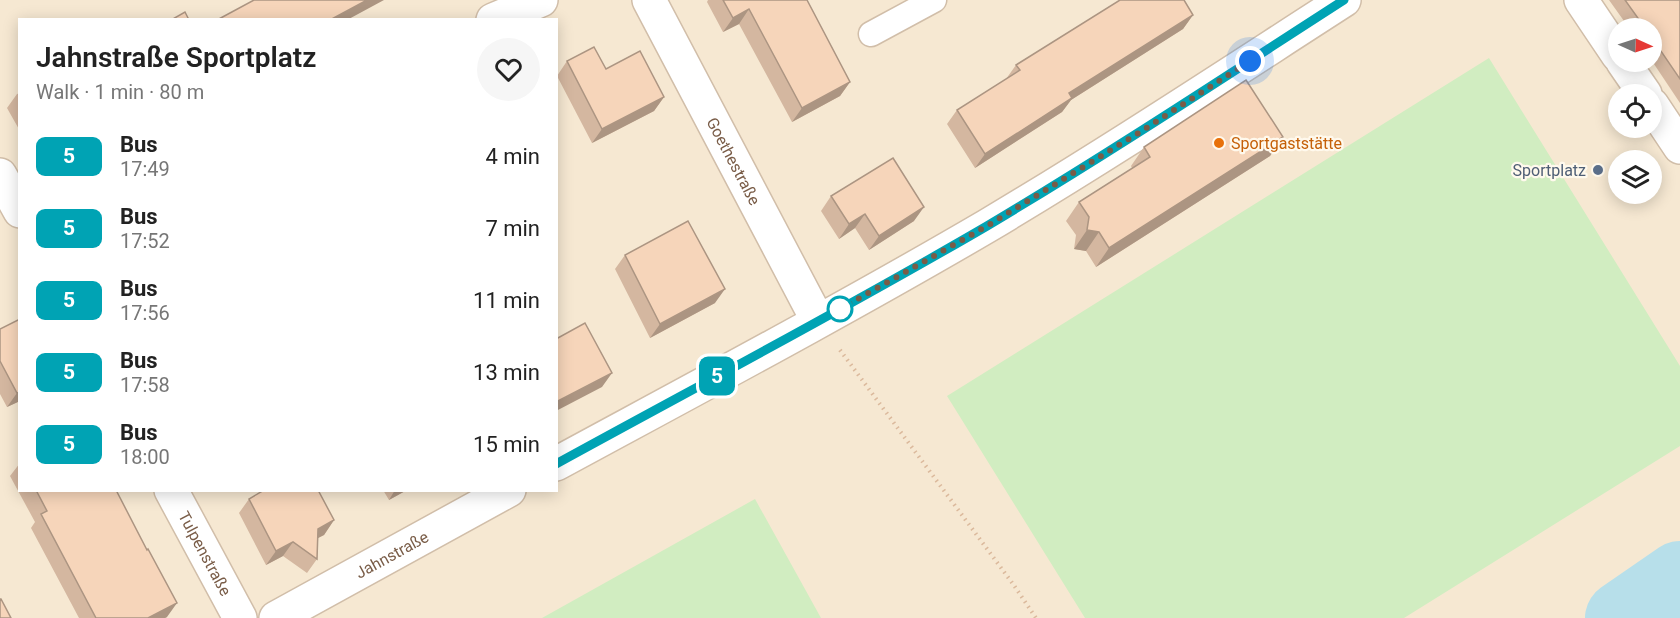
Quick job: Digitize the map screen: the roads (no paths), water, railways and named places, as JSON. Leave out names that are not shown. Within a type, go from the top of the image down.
[{"type":"street","points":[[498,18],[541,0]]},
{"type":"street","name":"Goethestraße","points":[[649,0],[818,321]]},
{"type":"street","points":[[558,463],[987,226],[1137,134],[1344,0]]},
{"type":"street","points":[[1581,0],[1608,41]]},
{"type":"street","points":[[1662,120],[1680,147]]},
{"type":"street","points":[[0,175],[18,207]]},
{"type":"street","name":"Tulpenstraße","points":[[172,492],[240,618]]},
{"type":"street","name":"Jahnstraße","points":[[276,618],[505,492]]},
{"type":"lane","points":[[871,34],[934,0]]},
{"type":"waterway","points":[[1622,618],[1680,578]]},
{"type":"place","name":"Sportgaststätte","points":[[1219,143]]},
{"type":"place","name":"Sportplatz","points":[[1598,170]]}]
